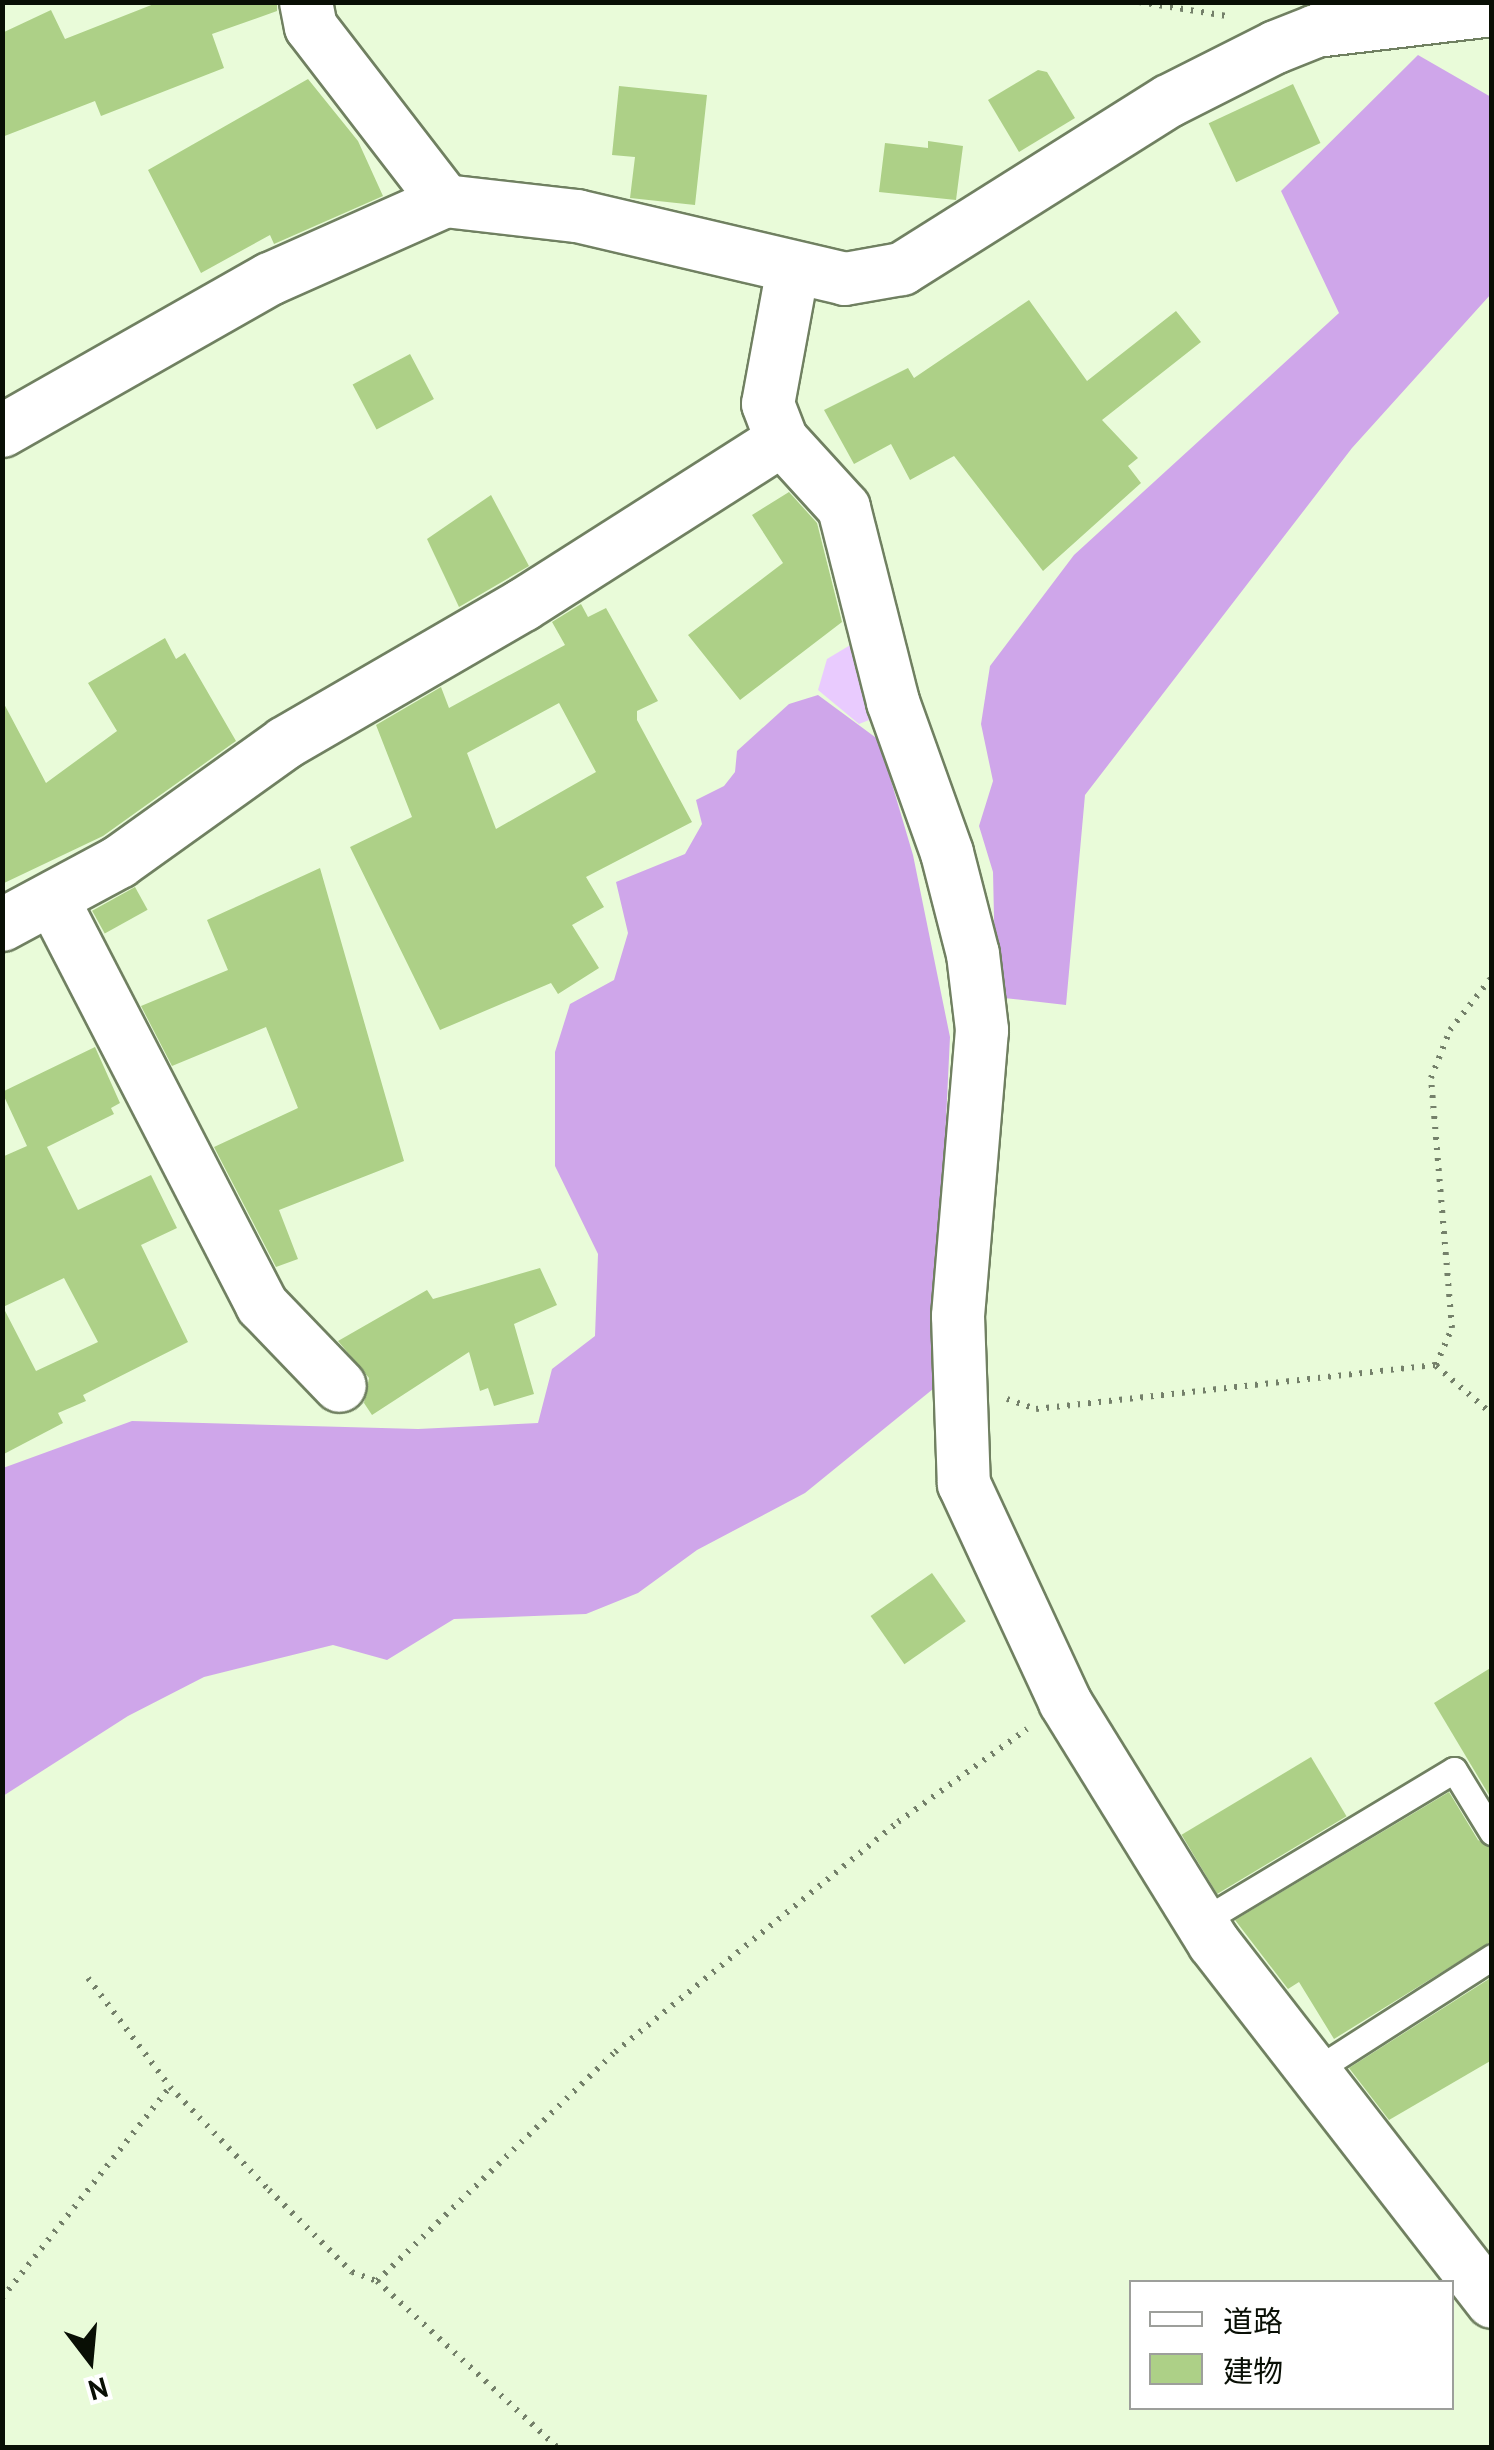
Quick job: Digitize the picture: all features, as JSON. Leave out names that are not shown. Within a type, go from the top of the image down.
[{"type":"street","points":[[306,2],[311,27],[445,201]]},
{"type":"street","points":[[2,431],[270,279],[445,201],[577,216],[845,279],[902,270],[1169,101],[1316,31],[1492,10]]},
{"type":"street","points":[[793,268],[768,404],[782,440],[844,508],[893,702],[946,854],[973,954],[982,1030],[958,1316],[964,1484],[1065,1702],[1201,1922],[1492,2302]]},
{"type":"street","points":[[2,926],[54,902],[285,743],[524,605],[782,440]]},
{"type":"street","points":[[54,902],[262,1305],[340,1386]]},
{"type":"lane","points":[[1201,1922],[1454,1770],[1492,1832]]},
{"type":"lane","points":[[1313,2072],[1492,1956]]},
{"type":"path","points":[[1436,1366],[1452,1328],[1431,1078],[1450,1030],[1492,977]]},
{"type":"path","points":[[961,1382],[1036,1409],[1436,1366],[1492,1414]]},
{"type":"path","points":[[376,2281],[614,2052],[898,1822],[1065,1702]]},
{"type":"path","points":[[88,1978],[170,2087],[352,2272],[376,2281],[558,2448]]},
{"type":"path","points":[[2,2298],[170,2087]]},
{"type":"shaded area","points":[[1418,55],[1491,97],[1491,294],[1352,448],[1085,795],[1066,1005],[1004,998],[995,963],[993,872],[979,826],[993,781],[981,724],[990,666],[1074,555],[1339,313],[1281,191]]},
{"type":"shaded area","points":[[857,641],[879,716],[859,724],[818,690],[827,659]]},
{"type":"shaded area","points":[[818,695],[879,740],[913,855],[950,1037],[933,1389],[805,1493],[697,1550],[638,1593],[586,1614],[454,1619],[387,1660],[333,1645],[204,1677],[128,1716],[3,1796],[3,1468],[132,1421],[418,1429],[538,1423],[552,1369],[595,1336],[598,1254],[555,1166],[555,1052],[570,1004],[614,980],[628,933],[616,882],[685,854],[702,824],[696,800],[724,786],[735,772],[737,751],[789,704]]},
{"type":"building","points":[[159,2],[277,2],[277,11],[212,34],[224,68],[101,116],[95,101],[2,137],[2,33],[51,10],[65,39]]},
{"type":"building","points":[[1038,70],[1047,72],[1075,118],[1019,152],[988,100]]},
{"type":"building","points":[[308,79],[358,141],[383,196],[274,244],[270,235],[201,273],[148,170]]},
{"type":"building","points":[[1293,84],[1320,143],[1236,182],[1209,123]]},
{"type":"building","points":[[619,86],[707,95],[695,205],[630,198],[635,157],[612,155]]},
{"type":"building","points":[[928,141],[963,146],[956,200],[879,192],[885,143],[928,148]]},
{"type":"building","points":[[1029,300],[1087,381],[1176,311],[1201,342],[1102,420],[1138,458],[1128,466],[1141,483],[1043,571],[954,456],[910,480],[891,444],[854,464],[824,410],[908,368],[914,378]]},
{"type":"building","points":[[410,354],[434,399],[377,430],[353,385]]},
{"type":"building","points":[[789,492],[817,523],[842,622],[740,700],[688,635],[783,563],[752,515]]},
{"type":"building","points":[[491,495],[529,566],[459,607],[427,539]]},
{"type":"building","points":[[581,604],[588,617],[606,608],[658,701],[637,711],[637,720],[692,822],[586,877],[604,907],[572,925],[599,968],[558,994],[551,983],[440,1030],[350,847],[412,817],[376,725],[441,687],[449,708],[565,645],[552,622]],"holes":[[[559,703],[596,772],[496,829],[467,753]]]},
{"type":"building","points":[[165,638],[176,659],[185,653],[236,741],[103,836],[2,884],[2,700],[46,783],[117,731],[88,683]]},
{"type":"building","points":[[320,868],[404,1161],[279,1210],[298,1259],[276,1267],[214,1147],[298,1108],[266,1027],[172,1066],[141,1006],[228,970],[207,920]]},
{"type":"building","points":[[135,887],[148,910],[105,933],[92,911]]},
{"type":"building","points":[[95,1047],[120,1103],[111,1108],[114,1114],[47,1147],[78,1210],[151,1175],[177,1228],[141,1245],[188,1342],[83,1395],[86,1401],[58,1413],[63,1423],[2,1455],[2,1157],[27,1146],[2,1092]],"holes":[[[64,1278],[98,1342],[36,1371],[3,1307]]]},
{"type":"building","points":[[540,1268],[557,1305],[514,1324],[534,1394],[494,1406],[488,1388],[480,1391],[469,1352],[372,1415],[364,1403],[369,1378],[338,1341],[427,1290],[433,1299]]},
{"type":"building","points":[[932,1573],[966,1621],[904,1664],[871,1616]]},
{"type":"building","points":[[1492,1667],[1492,1800],[1434,1703]]},
{"type":"building","points":[[1311,1757],[1347,1816],[1217,1894],[1182,1835]]},
{"type":"building","points":[[1449,1792],[1478,1840],[1492,1848],[1492,1941],[1334,2039],[1299,1982],[1288,1989],[1235,1920]]},
{"type":"building","points":[[1492,1977],[1492,2060],[1389,2120],[1349,2068]]}]
